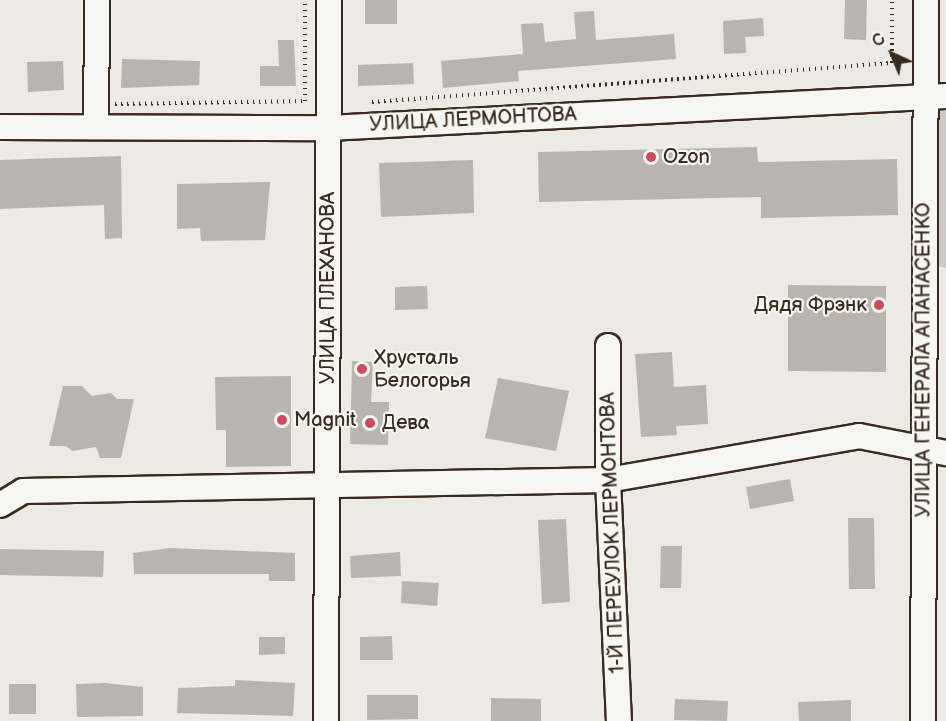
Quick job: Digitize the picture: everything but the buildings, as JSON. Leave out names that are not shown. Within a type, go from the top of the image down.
[{"type":"street","points":[[96,115],[97,0]]},
{"type":"street","name":"УЛИЦА ПЛЕХАНОВА","points":[[326,721],[329,0]]},
{"type":"street","name":"УЛИЦА ГЕНЕРАЛА АПАНАСЕНКО","points":[[922,721],[935,451],[936,96],[926,0]]},
{"type":"street","name":"УЛИЦА ЛЕРМОНТОВА","points":[[0,127],[96,115],[328,128],[936,96]]},
{"type":"street","name":"1-Й ПЕРЕУЛОК ЛЕРМОНТОВА","points":[[608,346],[608,480],[619,721]]},
{"type":"street","points":[[0,505],[23,491],[327,483],[608,480],[859,436],[887,437],[935,451]]},
{"type":"path","points":[[96,115],[305,101],[305,0]]},
{"type":"path","points":[[361,103],[892,63],[892,0]]},
{"type":"shaded area","points":[[946,111],[946,268],[938,266],[936,112]]},
{"type":"place","name":"Ozon","points":[[651,157]]},
{"type":"place","name":"Дядя Фрэнк","points":[[879,305]]},
{"type":"place","name":"Хрусталь Белогорья","points":[[362,369]]},
{"type":"place","name":"Magnit","points":[[282,420]]},
{"type":"place","name":"Дева","points":[[370,423]]}]
